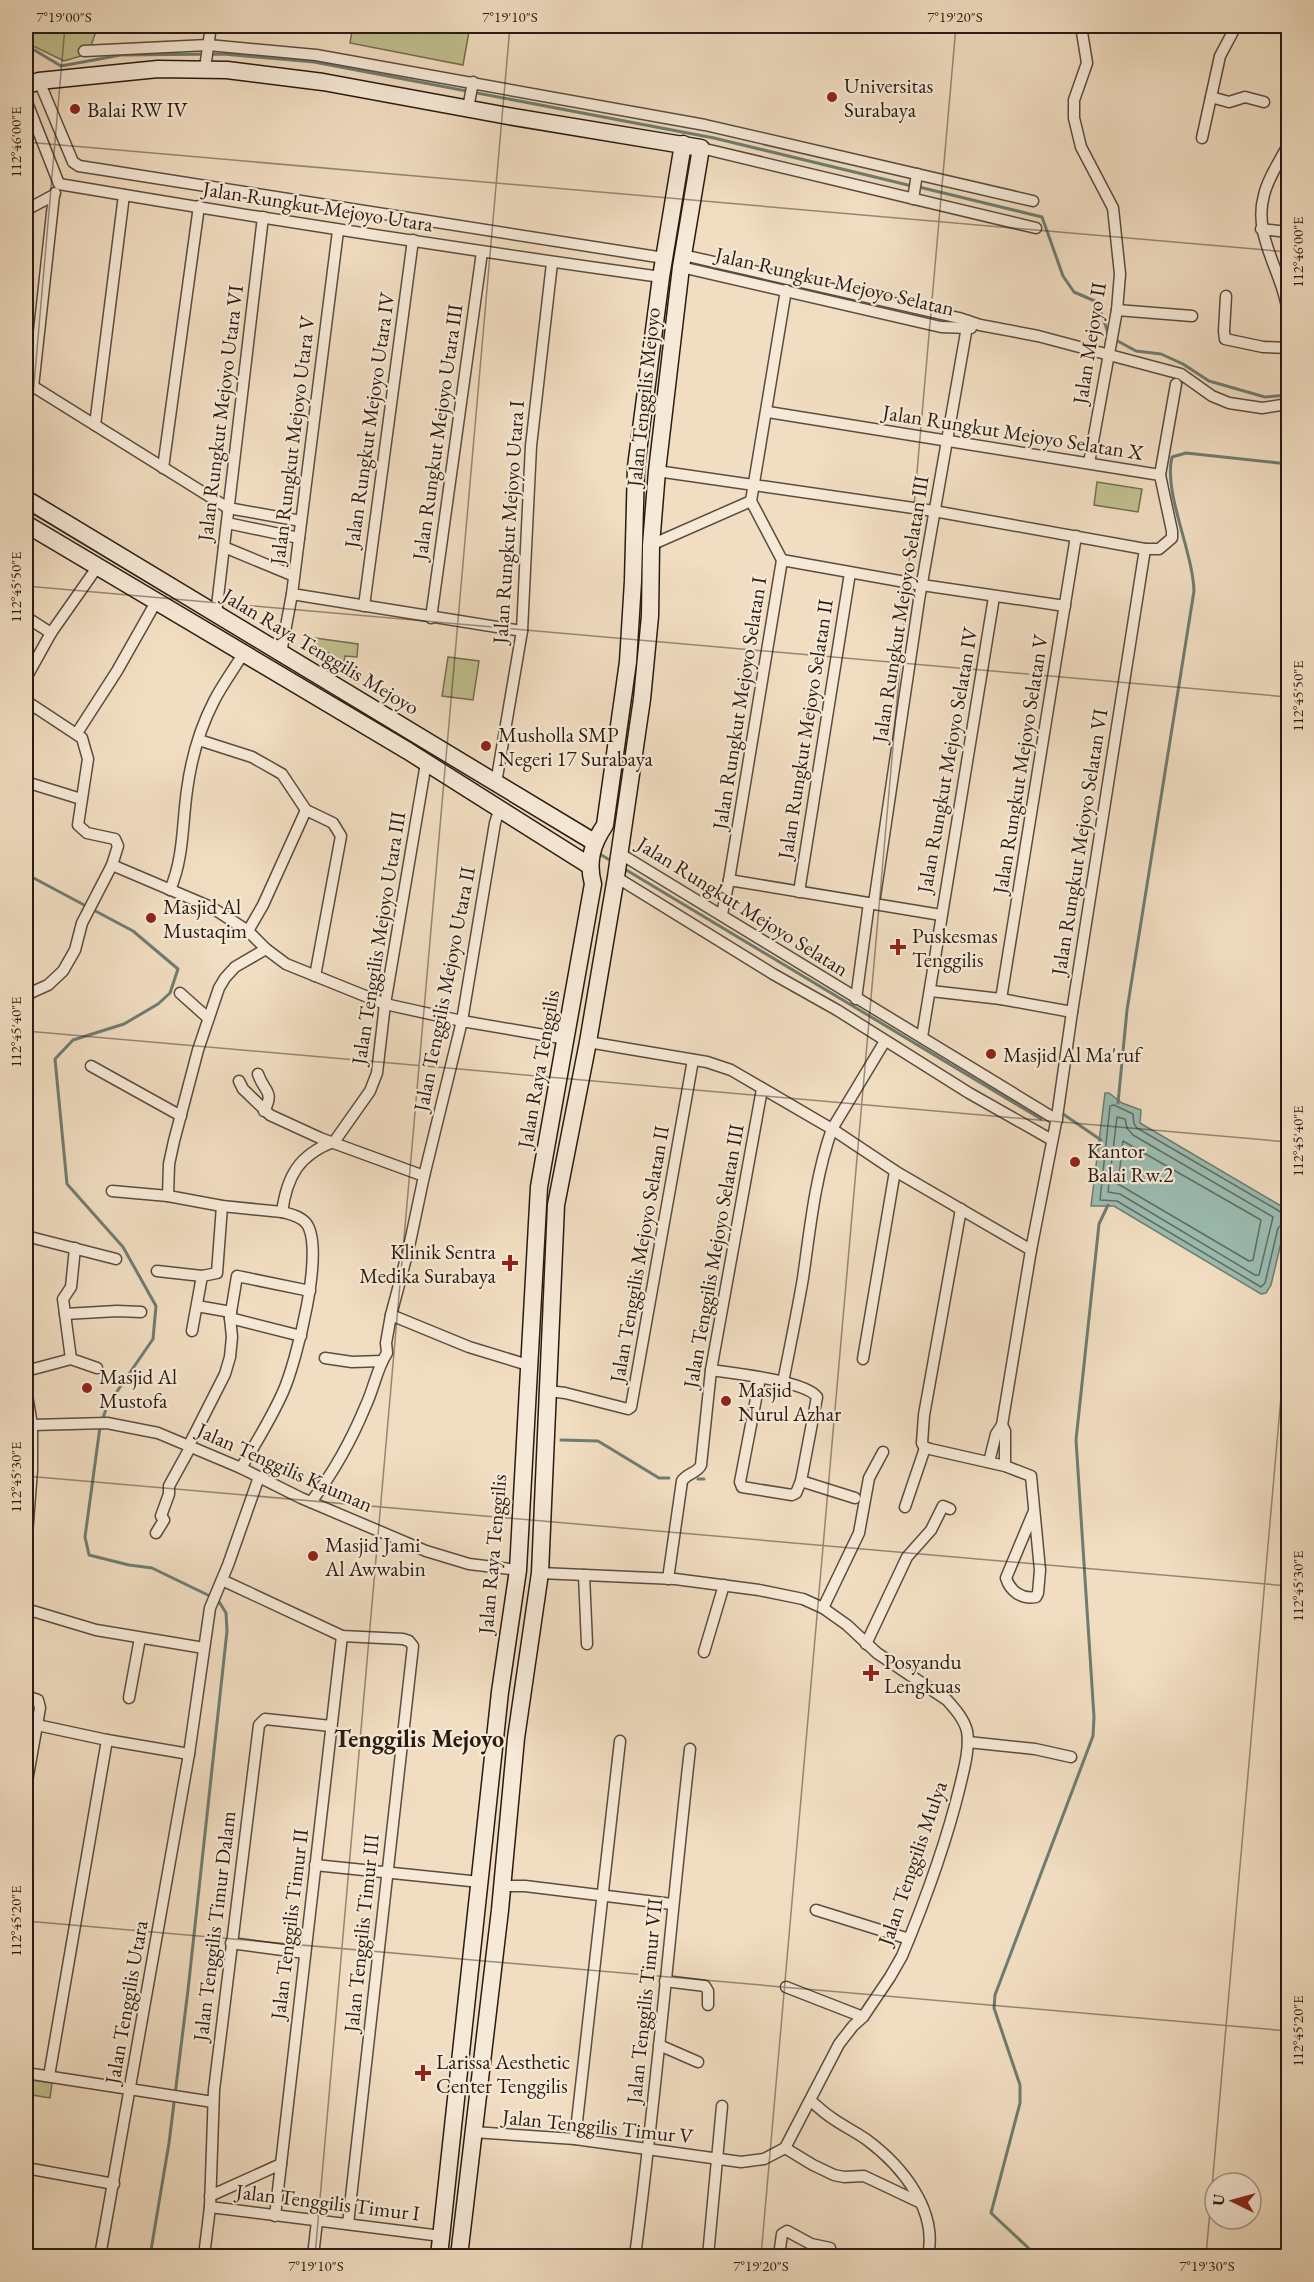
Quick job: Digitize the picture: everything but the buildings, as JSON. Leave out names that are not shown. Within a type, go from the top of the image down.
[{"type":"main road","points":[[32,84],[206,65],[469,105],[699,155]]},
{"type":"main road","name":"Jalan Tenggilis Mejoyo","points":[[592,853],[605,825],[623,696],[633,581],[636,467],[661,277],[682,152]]},
{"type":"main road","name":"Jalan Tenggilis Mejoyo","points":[[618,865],[642,699],[650,616],[651,545],[666,385],[699,155]]},
{"type":"main road","points":[[646,383],[666,385]]},
{"type":"main road","name":"Jalan Raya Tenggilis Mejoyo","points":[[26,499],[145,583],[156,602],[243,654],[410,742],[496,783],[592,853]]},
{"type":"main road","name":"Jalan Raya Tenggilis Mejoyo","points":[[26,524],[98,566],[145,583],[216,614],[281,653],[410,742],[426,763],[500,808],[592,853]]},
{"type":"main road","points":[[623,696],[642,699]]},
{"type":"main road","name":"Jalan Raya Tenggilis","points":[[439,2256],[496,1734],[509,1623],[518,1570],[538,1200],[584,943],[593,884],[592,853]]},
{"type":"main road","name":"Jalan Raya Tenggilis","points":[[459,2256],[502,1886],[516,1738],[540,1573],[556,1205],[588,1042],[618,865]]},
{"type":"main road","points":[[584,943],[604,948]]},
{"type":"main road","points":[[551,1125],[571,1129]]},
{"type":"main road","points":[[496,1734],[516,1738]]},
{"type":"main road","points":[[465,2014],[476,2013],[487,2018]]},
{"type":"street","points":[[206,65],[211,26]]},
{"type":"street","name":"Jalan Mejoyo II","points":[[1081,26],[1087,63],[1072,108],[1081,147],[1113,208],[1120,274],[1117,309],[1089,463]]},
{"type":"street","points":[[1202,138],[1220,56],[1236,26]]},
{"type":"street","points":[[84,51],[208,47],[316,55],[472,85],[705,125],[917,176],[1033,201]]},
{"type":"street","name":"Jalan Rungkut Mejoyo Utara","points":[[32,84],[56,121],[73,162],[79,166],[664,258]]},
{"type":"street","points":[[469,105],[472,85]]},
{"type":"street","points":[[1211,97],[1228,102],[1245,98],[1264,102]]},
{"type":"street","points":[[26,100],[59,184],[54,195],[29,384],[228,508],[301,522]]},
{"type":"street","points":[[37,129],[56,121]]},
{"type":"street","points":[[1288,145],[1264,192],[1260,212],[1261,229],[1285,292],[1288,315]]},
{"type":"street","points":[[699,155],[913,196],[1036,228]]},
{"type":"street","points":[[913,196],[917,176]]},
{"type":"street","name":"Jalan Rungkut Mejoyo Utara","points":[[59,184],[338,231],[661,277]]},
{"type":"street","points":[[26,210],[54,195]]},
{"type":"street","points":[[95,424],[124,195]]},
{"type":"street","points":[[163,468],[199,206]]},
{"type":"street","points":[[378,236],[381,214]]},
{"type":"street","name":"Jalan Rungkut Mejoyo Utara VI","points":[[216,614],[263,217]]},
{"type":"street","points":[[1261,229],[1288,232]]},
{"type":"street","name":"Jalan Rungkut Mejoyo Utara V","points":[[281,653],[292,594],[338,231]]},
{"type":"street","name":"Jalan Rungkut Mejoyo Utara IV","points":[[364,606],[413,240]]},
{"type":"street","points":[[577,266],[580,245]]},
{"type":"street","name":"Jalan Rungkut Mejoyo Utara III","points":[[431,618],[482,252]]},
{"type":"street","name":"Jalan Rungkut Mejoyo Selatan","points":[[682,261],[786,291],[941,327],[968,325]]},
{"type":"street","name":"Jalan Rungkut Mejoyo Selatan","points":[[682,261],[968,325],[1038,336],[1181,375],[1212,396],[1229,403],[1262,408],[1288,404]]},
{"type":"street","name":"Jalan Rungkut Mejoyo Utara I","points":[[496,783],[522,631],[531,446],[552,263]]},
{"type":"street","points":[[651,545],[751,501],[768,412],[786,291]]},
{"type":"street","points":[[1226,296],[1225,339],[1263,347],[1288,348]]},
{"type":"street","points":[[1117,309],[1192,316]]},
{"type":"street","name":"Jalan Rungkut Mejoyo Selatan III","points":[[856,999],[921,585],[968,325]]},
{"type":"street","points":[[1160,475],[1176,384]]},
{"type":"street","name":"Jalan Rungkut Mejoyo Selatan X","points":[[768,412],[1160,475],[1172,535],[1170,541],[1159,549],[1145,549]]},
{"type":"street","points":[[657,471],[934,511],[1145,549]]},
{"type":"street","name":"Jalan Rungkut Mejoyo Selatan I","points":[[722,914],[782,560],[751,501]]},
{"type":"street","points":[[227,522],[299,538]]},
{"type":"street","name":"Jalan Rungkut Mejoyo Selatan V","points":[[1001,999],[1076,536]]},
{"type":"street","points":[[224,547],[294,576]]},
{"type":"street","name":"Jalan Rungkut Mejoyo Selatan VI","points":[[1002,1425],[1031,1250],[1057,1120],[1145,549]]},
{"type":"street","points":[[782,560],[994,597],[1065,606]]},
{"type":"street","points":[[26,678],[51,633],[98,566]]},
{"type":"street","name":"Jalan Rungkut Mejoyo Selatan II","points":[[799,892],[850,573]]},
{"type":"street","points":[[292,594],[522,631]]},
{"type":"street","name":"Jalan Rungkut Mejoyo Selatan IV","points":[[922,1036],[994,597]]},
{"type":"street","points":[[77,733],[117,672],[156,602]]},
{"type":"street","points":[[26,617],[51,633]]},
{"type":"street","points":[[170,890],[178,871],[182,852],[188,788],[199,740],[214,701],[243,654]]},
{"type":"street","points":[[26,701],[82,738],[88,759],[78,823],[82,830],[108,836],[117,842],[112,865],[82,923],[75,950],[63,971],[48,986],[27,994],[26,1023]]},
{"type":"street","points":[[199,740],[252,757],[282,774],[306,810],[333,823],[342,836],[315,976]]},
{"type":"street","name":"Jalan Tenggilis Mejoyo Utara III","points":[[334,1142],[370,1091],[377,1073],[386,1004],[426,763]]},
{"type":"street","points":[[26,782],[81,799]]},
{"type":"street","name":"Jalan Tenggilis Mejoyo Utara II","points":[[311,1502],[336,1467],[366,1406],[382,1361],[388,1352],[386,1343],[390,1315],[409,1248],[462,1021],[495,823],[500,808]]},
{"type":"street","points":[[248,931],[263,905],[306,810]]},
{"type":"street","points":[[112,865],[211,907],[248,931],[286,964],[386,1004],[462,1021],[567,1039]]},
{"type":"street","name":"Jalan Rungkut Mejoyo Selatan","points":[[618,865],[722,914],[841,1001],[885,1041],[969,1093],[1052,1140]]},
{"type":"street","name":"Jalan Rungkut Mejoyo Selatan","points":[[618,865],[773,974],[841,1001],[856,999],[922,1036],[1057,1120]]},
{"type":"street","points":[[729,880],[941,915]]},
{"type":"street","points":[[168,1196],[169,1164],[208,1018],[225,978],[235,967],[266,949]]},
{"type":"street","points":[[931,991],[1001,999],[1072,1011]]},
{"type":"street","points":[[180,993],[208,1018]]},
{"type":"street","points":[[783,1382],[814,1203],[832,1130],[885,1041]]},
{"type":"street","points":[[588,1042],[693,1060],[731,1070],[832,1130],[895,1171],[1031,1250]]},
{"type":"street","name":"Jalan Tenggilis Mejoyo Selatan II","points":[[549,1391],[628,1409],[631,1407],[693,1060]]},
{"type":"street","points":[[91,1066],[181,1116]]},
{"type":"street","points":[[258,1074],[270,1094],[270,1100],[264,1111]]},
{"type":"street","points":[[239,1081],[243,1089],[264,1111],[320,1138],[424,1176]]},
{"type":"street","name":"Jalan Tenggilis Mejoyo Selatan III","points":[[668,1579],[682,1481],[688,1474],[700,1468],[711,1370],[762,1089]]},
{"type":"street","points":[[282,1212],[289,1180],[300,1162],[316,1149],[334,1142]]},
{"type":"street","points":[[863,1359],[895,1171]]},
{"type":"street","points":[[112,1191],[168,1196],[222,1206],[282,1212],[300,1218],[310,1230],[312,1257],[310,1291],[301,1335],[284,1391],[241,1468]]},
{"type":"street","points":[[157,1271],[202,1276],[217,1273],[222,1206]]},
{"type":"street","points":[[961,1209],[921,1441],[925,1448],[1005,1466],[1031,1476],[1040,1570],[1036,1597],[1030,1598],[1012,1589],[1006,1578],[1034,1511]]},
{"type":"street","points":[[26,1236],[116,1259]]},
{"type":"street","points":[[72,1359],[63,1299],[71,1287],[75,1248]]},
{"type":"street","points":[[192,1330],[202,1276]]},
{"type":"street","points":[[156,1533],[164,1520],[161,1516],[169,1494],[169,1486],[225,1374],[232,1347],[230,1315],[237,1276],[310,1291]]},
{"type":"street","points":[[197,1306],[301,1335]]},
{"type":"street","points":[[65,1314],[141,1312]]},
{"type":"street","points":[[390,1315],[469,1347],[528,1365]]},
{"type":"street","points":[[325,1358],[352,1362],[382,1361]]},
{"type":"street","points":[[26,1371],[72,1359],[97,1368]]},
{"type":"street","points":[[711,1370],[760,1378],[783,1382],[809,1390],[817,1397],[801,1481],[796,1493],[792,1495],[742,1487],[740,1482],[760,1378]]},
{"type":"street","points":[[26,1389],[32,1425],[32,1470],[26,1548]]},
{"type":"street","name":"Jalan Tenggilis Kauman","points":[[32,1425],[108,1423],[158,1433],[426,1551],[469,1563],[518,1570]]},
{"type":"street","points":[[989,1462],[996,1434],[1002,1425],[1005,1431],[1005,1466]]},
{"type":"street","points":[[904,1507],[925,1448]]},
{"type":"street","points":[[823,1608],[859,1533],[869,1478],[883,1452]]},
{"type":"street","name":"Jalan Tenggilis Utara","points":[[100,2256],[131,2089],[214,1598],[259,1478]]},
{"type":"street","points":[[801,1481],[855,1498]]},
{"type":"street","points":[[866,1644],[907,1557],[932,1528],[943,1506],[950,1509]]},
{"type":"street","name":"Jalan Tenggilis Mulya","points":[[540,1573],[668,1579],[778,1593],[803,1599],[823,1608],[847,1625],[866,1644],[947,1700],[965,1726],[968,1742],[952,1818],[909,1939],[890,1977],[863,2017],[839,2044],[785,2148]]},
{"type":"street","points":[[584,1575],[587,1644]]},
{"type":"street","points":[[222,1580],[342,1636]]},
{"type":"street","points":[[704,1652],[723,1586]]},
{"type":"street","points":[[26,1609],[78,1625],[204,1648]]},
{"type":"street","name":"Jalan Tenggilis Timur III","points":[[342,1636],[403,1639],[409,1641],[412,1647],[348,2224]]},
{"type":"street","name":"Jalan Tenggilis Timur II","points":[[275,2216],[342,1636]]},
{"type":"street","points":[[129,1698],[140,1638]]},
{"type":"street","points":[[26,1696],[38,1700],[40,1708],[26,1787]]},
{"type":"street","name":"Jalan Tenggilis Timur Dalam","points":[[204,2256],[210,2202],[213,2102],[259,1725],[266,1719],[332,1726]]},
{"type":"street","points":[[38,1725],[189,1754]]},
{"type":"street","points":[[49,2076],[107,1740]]},
{"type":"street","points":[[575,2139],[620,1741]]},
{"type":"street","points":[[968,1742],[1035,1749],[1071,1757]]},
{"type":"street","name":"Jalan Tenggilis Timur VII","points":[[635,2256],[649,2149],[672,1904],[690,1749]]},
{"type":"street","points":[[315,1864],[480,1882]]},
{"type":"street","points":[[502,1886],[525,1886],[672,1904]]},
{"type":"street","points":[[816,1910],[909,1939]]},
{"type":"street","points":[[231,1943],[305,1953]]},
{"type":"street","points":[[665,1981],[705,1986],[708,1991],[708,2005]]},
{"type":"street","points":[[786,1987],[863,2017]]},
{"type":"street","points":[[659,2045],[698,2062]]},
{"type":"street","points":[[26,2073],[213,2102]]},
{"type":"street","points":[[811,2100],[832,2119],[876,2147],[910,2183],[921,2204],[930,2234],[928,2256]]},
{"type":"street","points":[[708,2256],[722,2106]]},
{"type":"street","name":"Jalan Tenggilis Timur V","points":[[473,2132],[575,2139],[718,2158]]},
{"type":"street","points":[[718,2158],[741,2163],[753,2162],[785,2148],[834,2175],[864,2176],[921,2204]]},
{"type":"street","points":[[210,2202],[281,2164]]},
{"type":"street","points":[[26,2186],[27,2168],[114,2184]]},
{"type":"street","name":"Jalan Tenggilis Timur I","points":[[210,2202],[275,2216],[441,2236]]},
{"type":"street","points":[[313,2256],[317,2221]]},
{"type":"street","points":[[779,2256],[784,2232],[791,2232],[810,2244],[830,2248]]},
{"type":"street","points":[[809,2256],[810,2244]]},
{"type":"shaded area","points":[[29,26],[98,26],[88,54],[64,61],[33,46]]},
{"type":"shaded area","points":[[353,26],[470,26],[463,65],[350,43]]},
{"type":"shaded area","points":[[1097,482],[1142,489],[1138,512],[1094,505]]},
{"type":"shaded area","points":[[315,638],[358,644],[357,657],[345,656],[344,662],[328,660],[329,653],[313,651]]},
{"type":"shaded area","points":[[448,657],[479,661],[473,700],[442,696]]},
{"type":"shaded area","points":[[26,2079],[52,2083],[50,2098],[26,2094]]},
{"type":"water","points":[[1105,1093],[1141,1110],[1140,1123],[1283,1207],[1288,1214],[1288,1229],[1284,1230],[1271,1285],[1266,1293],[1261,1294],[1114,1206],[1091,1206]]},
{"type":"waterway","points":[[31,26],[31,48],[61,66],[121,55],[223,54],[314,62],[714,138],[912,186]]},
{"type":"waterway","points":[[919,187],[1042,217],[1063,276],[1074,292],[1097,302],[1109,335]]},
{"type":"waterway","points":[[1114,339],[1136,351],[1161,354],[1183,364],[1209,381],[1265,397],[1288,395]]},
{"type":"waterway","points":[[1118,1103],[1127,1010],[1194,591],[1189,558],[1172,487],[1170,471],[1172,457],[1186,453],[1288,464]]},
{"type":"waterway","points":[[26,509],[176,599]]},
{"type":"waterway","points":[[598,853],[613,862]]},
{"type":"waterway","points":[[623,868],[1041,1119]]},
{"type":"waterway","points":[[26,874],[133,931],[178,969],[170,993],[158,1004],[124,1024],[73,1040],[55,1059],[67,1184],[123,1247],[156,1306],[153,1339],[107,1406],[102,1421]]},
{"type":"waterway","points":[[1063,1114],[1101,1140]]},
{"type":"waterway","points":[[1037,2256],[991,2213],[1020,2103],[1020,2085],[994,2008],[995,1995],[1093,1736],[1094,1717],[1076,1440],[1099,1224],[1108,1205]]},
{"type":"waterway","points":[[100,1427],[85,1537],[89,1555],[152,1568],[212,1597]]},
{"type":"waterway","points":[[561,1440],[598,1441],[659,1478],[669,1478]]},
{"type":"waterway","points":[[698,1479],[704,1479]]},
{"type":"waterway","points":[[150,2256],[169,2143],[188,1990],[227,1631],[226,1613],[218,1600]]},
{"type":"place","name":"Universitas Surabaya","points":[[832,97]]},
{"type":"place","name":"Balai RW IV","points":[[75,109]]},
{"type":"place","name":"Musholla SMP Negeri 17 Surabaya","points":[[486,746]]},
{"type":"place","name":"Masjid Al Mustaqim","points":[[151,918]]},
{"type":"place","name":"Puskesmas Tenggilis","points":[[898,947]]},
{"type":"place","name":"Masjid Al Ma'ruf","points":[[991,1054]]},
{"type":"place","name":"Kantor Balai Rw.2","points":[[1075,1162]]},
{"type":"place","name":"Klinik Sentra Medika Surabaya","points":[[510,1263]]},
{"type":"place","name":"Masjid Al Mustofa","points":[[87,1388]]},
{"type":"place","name":"Masjid Nurul Azhar","points":[[726,1401]]},
{"type":"place","name":"Masjid Jami Al Awwabin","points":[[313,1556]]},
{"type":"place","name":"Posyandu Lengkuas","points":[[871,1673]]},
{"type":"place","name":"Larissa Aesthetic Center Tenggilis","points":[[423,2073]]},
{"type":"district","name":"Tenggilis Mejoyo","points":[[419,1738]]}]
